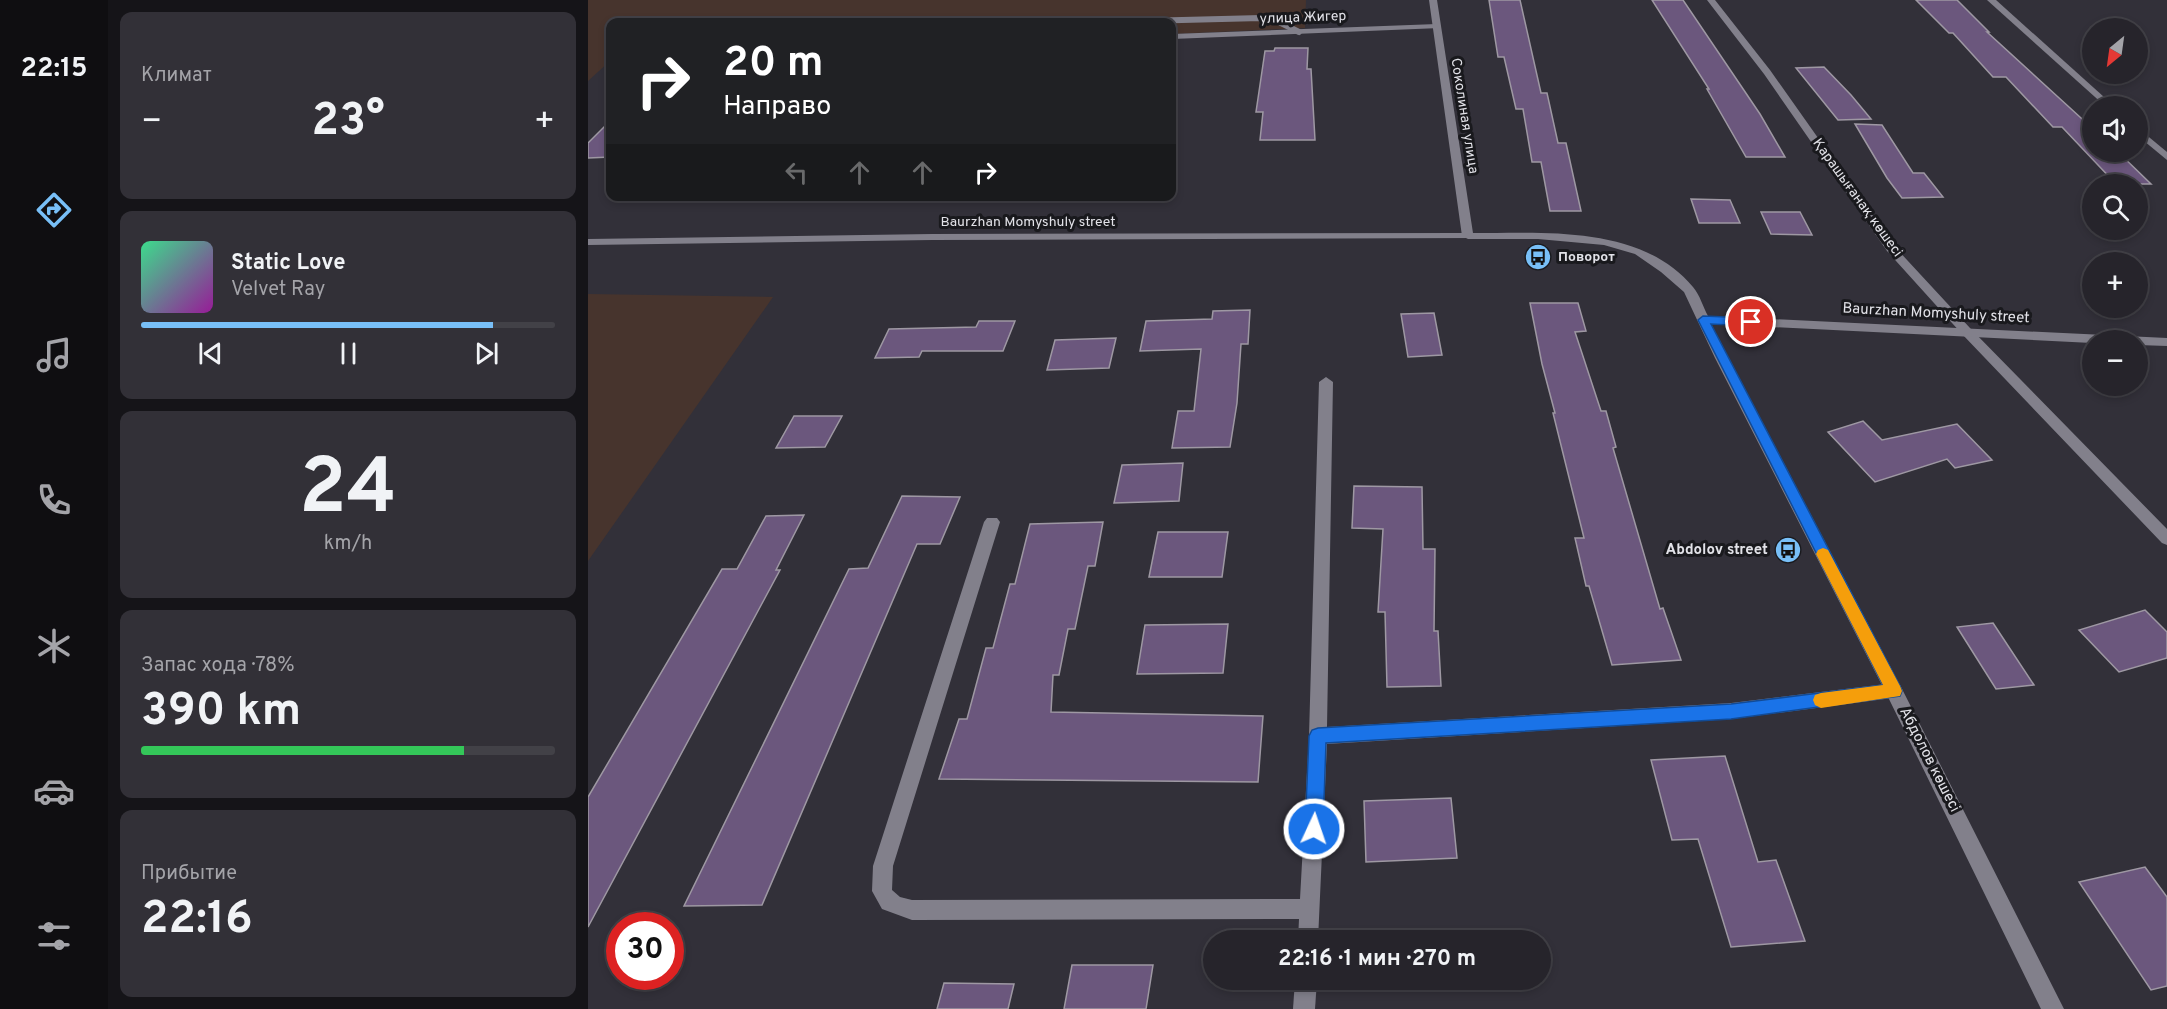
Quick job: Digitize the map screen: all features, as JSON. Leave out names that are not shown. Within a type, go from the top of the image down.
[{"type":"street","name":"Соколиная улица","points":[[1432,0],[1468,236]]},
{"type":"street","name":"Қарашығанақ көшесі","points":[[1711,0],[1767,72],[1891,249],[1966,331],[2167,539]]},
{"type":"street","points":[[1991,0],[2099,96]]},
{"type":"street","name":"улица Жигер","points":[[1176,38],[1437,26]]},
{"type":"street","points":[[2148,140],[2167,157]]},
{"type":"street","name":"Baurzhan Momyshuly street","points":[[588,242],[932,237],[1538,236],[1605,242],[1639,252],[1665,269],[1689,290],[1703,320],[2167,342]]},
{"type":"street","name":"Абдолов көшесі","points":[[1703,320],[1894,691],[2053,1009]]},
{"type":"street","points":[[1309,930],[1318,736],[1326,382]]},
{"type":"street","points":[[992,522],[883,866],[879,884],[884,898],[894,907],[912,910],[1310,909]]},
{"type":"street","points":[[1318,736],[1731,711],[1894,691]]},
{"type":"street","points":[[1304,1009],[1305,990]]},
{"type":"lane","points":[[1176,19],[1261,18],[1279,21],[1299,32]]},
{"type":"shaded area","points":[[588,0],[1306,0],[1305,28],[1176,34],[1176,18],[606,18],[606,65],[588,81]]},
{"type":"shaded area","points":[[588,294],[773,297],[588,561]]},
{"type":"building","points":[[1489,0],[1520,0],[1541,93],[1547,93],[1558,143],[1566,143],[1581,211],[1550,211],[1541,162],[1532,162],[1523,109],[1516,109],[1504,57],[1498,57]]},
{"type":"building","points":[[1652,0],[1683,0],[1760,114],[1785,157],[1746,157],[1707,89],[1709,89]]},
{"type":"building","points":[[1916,0],[1957,0],[1989,32],[1987,32],[2082,119],[2082,148],[2062,127],[2053,127],[2006,77],[1993,77],[1953,33],[1949,33]]},
{"type":"building","points":[[1275,48],[1308,48],[1307,69],[1311,69],[1315,140],[1260,140],[1263,112],[1256,112],[1265,51],[1274,51]]},
{"type":"building","points":[[1824,67],[1871,119],[1838,120],[1796,68]]},
{"type":"building","points":[[1855,124],[1882,125],[1913,173],[1924,173],[1943,197],[1902,198],[1887,178]]},
{"type":"building","points":[[606,125],[606,157],[588,158],[588,143]]},
{"type":"building","points":[[2095,162],[2128,162],[2141,174],[2107,174]]},
{"type":"building","points":[[1691,199],[1730,200],[1740,223],[1699,223]]},
{"type":"building","points":[[1761,212],[1800,212],[1812,235],[1771,234]]},
{"type":"building","points":[[1530,303],[1578,303],[1586,331],[1575,332],[1601,411],[1606,411],[1616,447],[1613,448],[1660,609],[1663,608],[1681,660],[1612,665],[1589,586],[1586,586],[1575,538],[1584,538],[1553,413],[1555,413],[1542,364]]},
{"type":"building","points":[[1250,310],[1248,344],[1241,344],[1237,403],[1230,447],[1172,448],[1178,411],[1194,411],[1201,349],[1140,351],[1146,321],[1212,319],[1213,311]]},
{"type":"building","points":[[1434,313],[1442,355],[1408,357],[1401,314]]},
{"type":"building","points":[[979,321],[1015,321],[1003,351],[922,351],[919,357],[875,358],[889,329],[976,327]]},
{"type":"building","points":[[1116,338],[1109,368],[1047,370],[1055,340]]},
{"type":"building","points":[[794,416],[842,416],[825,447],[776,448]]},
{"type":"building","points":[[1863,421],[1882,440],[1957,424],[1992,460],[1955,468],[1947,459],[1875,482],[1828,432]]},
{"type":"building","points":[[1183,463],[1179,501],[1114,503],[1122,465]]},
{"type":"building","points":[[1354,486],[1422,487],[1423,549],[1435,549],[1434,631],[1438,631],[1441,686],[1387,687],[1385,612],[1378,612],[1383,529],[1352,528]]},
{"type":"building","points":[[902,496],[960,497],[940,544],[917,544],[762,905],[684,906],[849,569],[868,568]]},
{"type":"building","points":[[804,515],[776,570],[780,570],[588,927],[588,797],[722,569],[737,569],[766,516]]},
{"type":"building","points":[[1103,522],[1095,566],[1088,566],[1075,629],[1068,629],[1059,675],[1053,675],[1051,712],[1263,716],[1258,782],[939,779],[959,719],[967,719],[986,648],[993,648],[1010,584],[1015,584],[1030,524]]},
{"type":"building","points":[[1158,532],[1228,532],[1222,577],[1149,577]]},
{"type":"building","points":[[2145,610],[2167,632],[2167,658],[2119,672],[2079,630]]},
{"type":"building","points":[[1993,623],[2034,685],[1996,689],[1957,627]]},
{"type":"building","points":[[1228,624],[1223,673],[1137,674],[1145,625]]},
{"type":"building","points":[[1725,756],[1758,862],[1776,860],[1805,941],[1731,947],[1698,839],[1672,840],[1651,760]]},
{"type":"building","points":[[1451,798],[1457,858],[1366,862],[1364,801]]},
{"type":"building","points":[[2145,867],[2167,897],[2167,986],[2151,990],[2079,882]]},
{"type":"building","points":[[1072,965],[1153,965],[1146,1009],[1064,1009]]},
{"type":"building","points":[[944,983],[1014,984],[1008,1009],[937,1009]]},
{"type":"slow traffic","points":[[1821,700],[1894,691],[1823,554]]},
{"type":"place","name":"Поворот","points":[[1538,257]]},
{"type":"place","name":"Abdolov street","points":[[1788,550]]},
{"type":"route","points":[[1314,829],[1318,736],[1731,711],[1894,691],[1703,320],[1751,322]]}]
